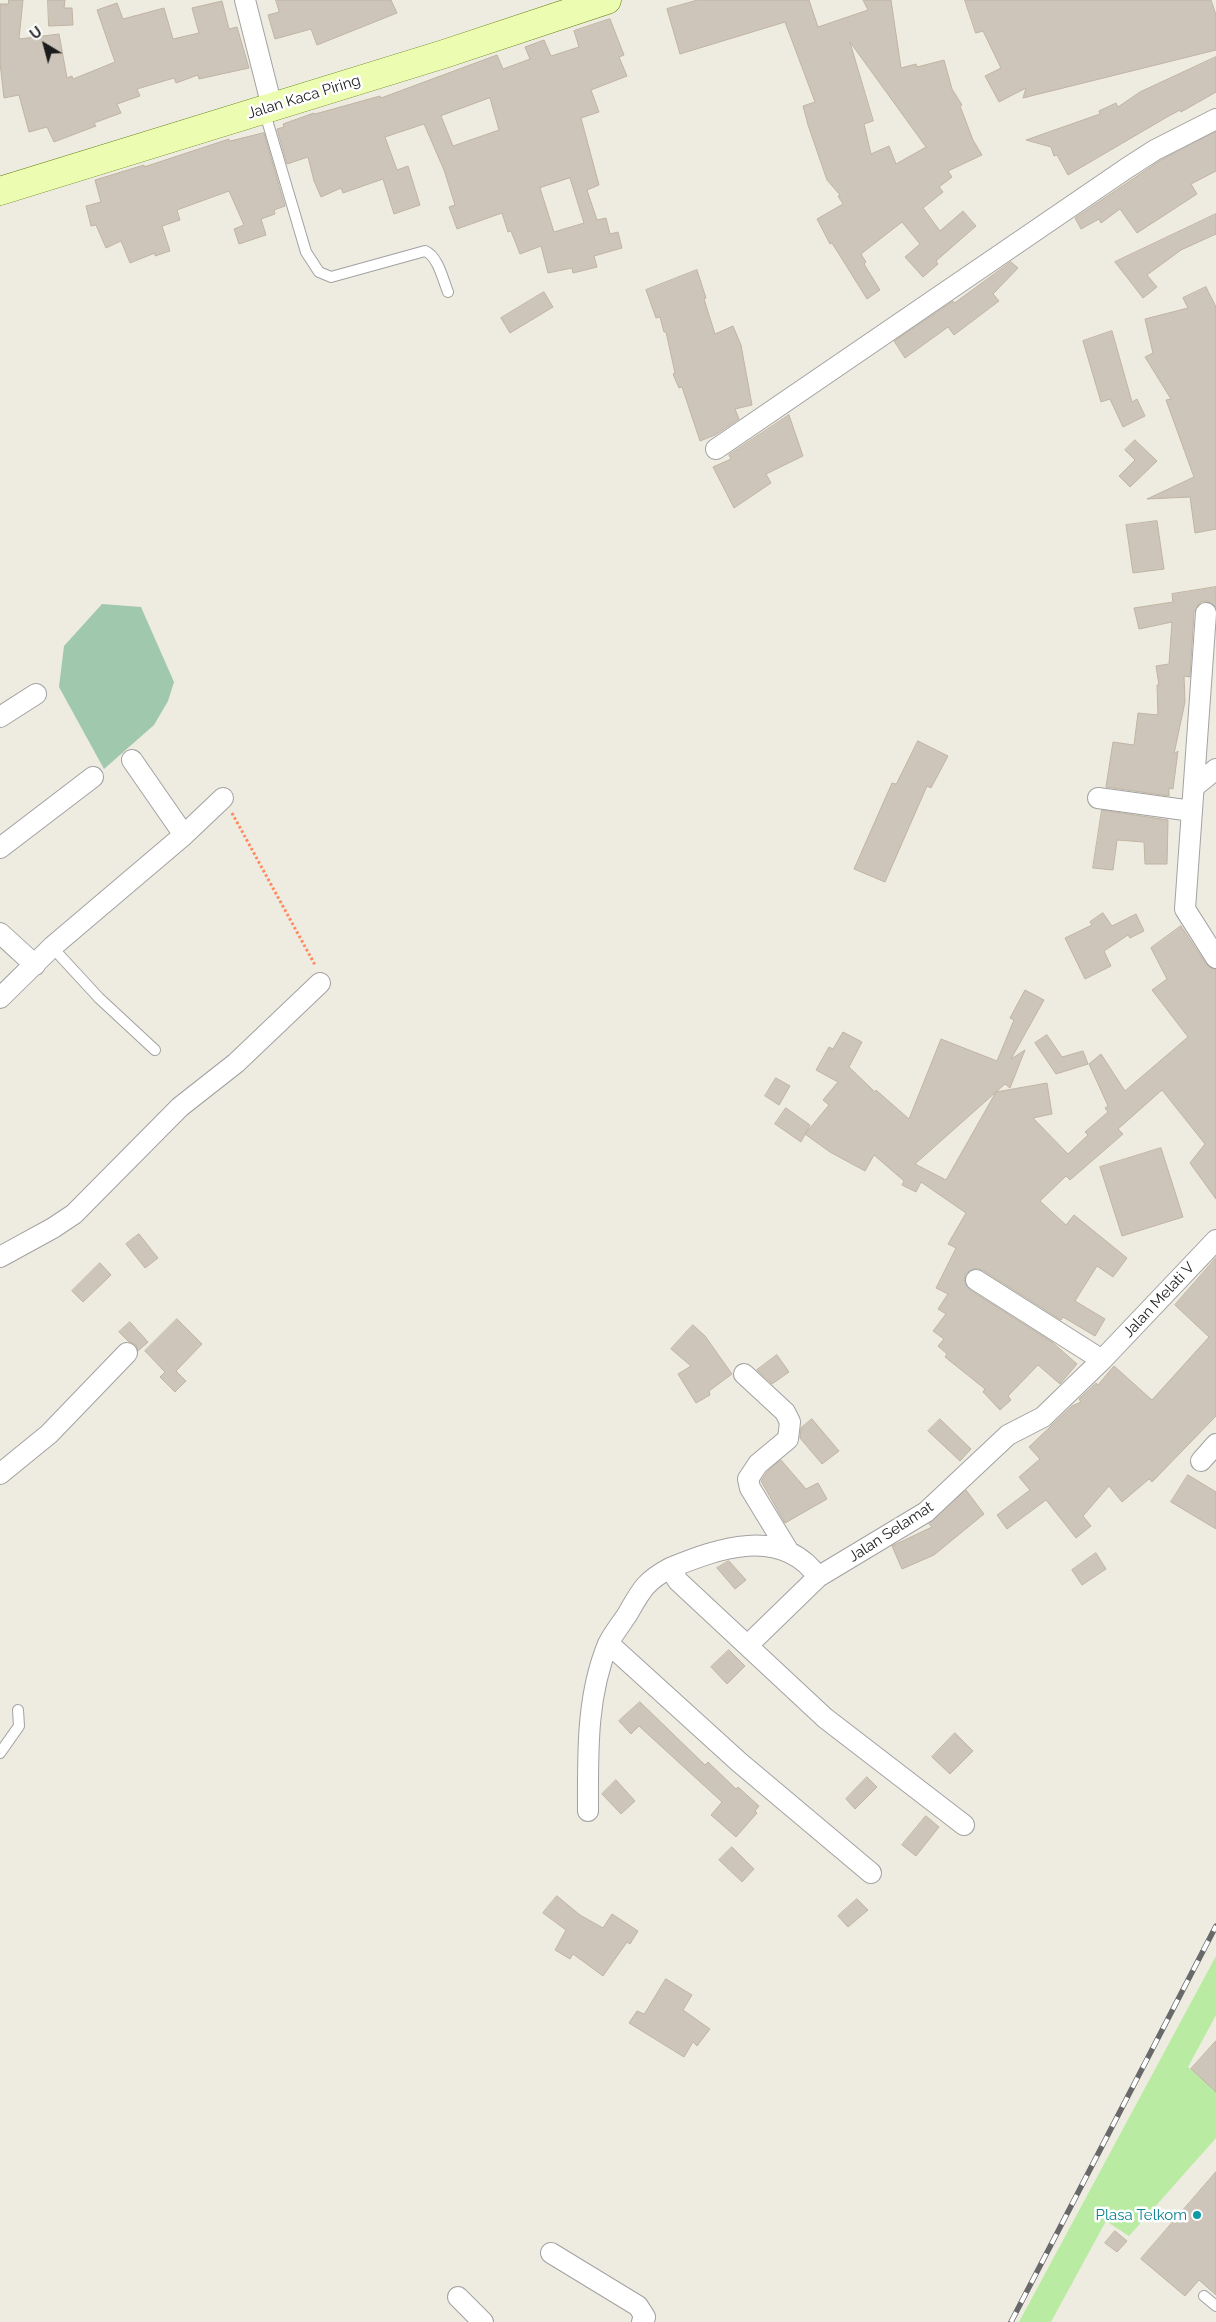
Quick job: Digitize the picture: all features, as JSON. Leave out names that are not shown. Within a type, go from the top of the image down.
[{"type":"main road","name":"Jalan Kaca Piring","points":[[0,191],[444,54],[606,0]]},
{"type":"street","points":[[245,0],[268,108]]},
{"type":"street","points":[[716,449],[1127,168],[1216,119]]},
{"type":"street","points":[[1206,613],[1185,909],[1216,958]]},
{"type":"street","points":[[1199,711],[1216,689]]},
{"type":"street","points":[[0,717],[36,694]]},
{"type":"street","points":[[132,760],[184,835]]},
{"type":"street","points":[[1194,787],[1216,769]]},
{"type":"street","points":[[0,848],[93,777]]},
{"type":"street","points":[[0,998],[52,947],[184,835],[223,798]]},
{"type":"street","points":[[1098,798],[1192,811]]},
{"type":"street","points":[[0,933],[35,965]]},
{"type":"street","points":[[0,1257],[54,1228],[74,1214],[180,1108],[236,1063],[320,983]]},
{"type":"street","name":"Jalan Melati V","points":[[1102,1360],[1213,1248]]},
{"type":"street","points":[[976,1280],[1102,1360]]},
{"type":"street","points":[[0,1474],[49,1434],[127,1353]]},
{"type":"street","name":"Jalan Selamat","points":[[748,1645],[818,1577],[926,1512],[1008,1435],[1043,1416],[1102,1360]]},
{"type":"street","points":[[744,1374],[785,1412],[790,1422],[788,1440],[758,1464],[748,1479],[750,1488],[789,1552],[813,1570],[818,1577]]},
{"type":"street","points":[[1201,1461],[1216,1444]]},
{"type":"street","points":[[588,1810],[588,1748],[592,1701],[609,1644],[647,1584],[651,1579],[670,1568],[731,1546],[753,1545],[789,1552]]},
{"type":"street","points":[[670,1568],[678,1581],[825,1718],[964,1825]]},
{"type":"street","points":[[609,1644],[739,1762],[871,1873]]},
{"type":"street","points":[[551,2253],[638,2306],[645,2317],[642,2322]]},
{"type":"street","points":[[458,2297],[483,2322]]},
{"type":"lane","points":[[268,108],[306,252],[319,272],[331,277],[425,251],[431,253],[448,292]]},
{"type":"lane","points":[[52,947],[98,998],[155,1050]]},
{"type":"lane","points":[[0,1754],[19,1726],[18,1710]]},
{"type":"lane","points":[[1204,2296],[1216,2306]]},
{"type":"path","points":[[223,798],[314,960],[320,983]]},
{"type":"green space","points":[[102,604],[141,607],[174,682],[168,701],[154,725],[104,769],[59,687],[64,646]]},
{"type":"green space","points":[[1216,1956],[1216,2015],[1188,2067],[1216,2092],[1216,2138],[1129,2236],[1106,2221],[1051,2322],[1019,2322]]},
{"type":"building","points":[[9,0],[23,0],[19,39],[59,34],[67,78],[72,76],[73,79],[115,62],[97,10],[117,3],[123,19],[164,8],[173,39],[199,33],[192,8],[222,1],[229,29],[237,27],[249,68],[199,79],[198,75],[176,83],[174,78],[137,89],[140,96],[117,104],[121,113],[94,123],[96,126],[54,142],[47,127],[29,132],[19,95],[4,98],[0,63],[0,4],[8,4]]},
{"type":"building","points":[[48,0],[65,0],[64,8],[72,8],[73,25],[49,26]]},
{"type":"building","points":[[276,0],[391,0],[397,13],[317,45],[311,29],[275,39],[268,15],[279,12]]},
{"type":"building","points":[[698,0],[809,0],[818,27],[868,10],[863,0],[891,0],[901,68],[916,64],[917,67],[944,60],[952,89],[962,105],[960,106],[973,140],[982,155],[948,171],[952,177],[939,187],[943,192],[923,208],[940,231],[963,211],[976,226],[936,261],[938,264],[923,277],[905,257],[920,244],[902,222],[861,254],[866,262],[864,264],[880,290],[867,299],[832,243],[830,244],[817,219],[843,204],[838,196],[840,195],[827,180],[808,125],[803,106],[815,102],[785,22],[680,54],[667,9]],"holes":[[[850,42],[926,147],[896,164],[889,146],[871,154],[864,124],[873,121]]]},
{"type":"building","points":[[965,0],[1211,0],[1216,15],[1216,50],[1023,98],[1026,88],[999,102],[985,76],[1001,68],[983,31],[976,33]]},
{"type":"building","points":[[610,19],[624,55],[619,57],[627,76],[591,90],[599,112],[581,118],[599,185],[587,190],[597,220],[606,218],[610,234],[618,232],[622,248],[594,256],[597,267],[573,273],[572,268],[548,273],[541,246],[520,254],[511,231],[508,232],[502,213],[457,229],[449,207],[455,205],[444,170],[424,124],[385,137],[397,170],[408,166],[420,205],[394,214],[383,179],[343,193],[341,188],[321,197],[314,181],[308,157],[287,164],[277,129],[284,127],[283,124],[314,113],[380,96],[381,98],[497,55],[503,69],[530,59],[525,47],[544,40],[551,56],[579,47],[574,31]],"holes":[[[490,98],[499,130],[453,146],[441,116]],[[570,178],[584,223],[554,232],[540,188]]]},
{"type":"building","points":[[1216,57],[1216,92],[1181,112],[1180,110],[1167,117],[1068,175],[1057,155],[1054,156],[1051,147],[1026,140],[1100,114],[1099,111],[1116,103],[1118,107],[1140,92]]},
{"type":"building","points":[[1216,132],[1216,171],[1191,184],[1197,194],[1137,233],[1120,209],[1101,223],[1099,219],[1081,229],[1075,218],[1161,160]]},
{"type":"building","points":[[264,133],[285,206],[274,210],[275,214],[261,219],[266,235],[239,244],[234,229],[244,225],[229,191],[177,210],[180,220],[162,226],[170,251],[155,256],[155,253],[130,263],[121,241],[106,248],[96,225],[91,226],[86,206],[101,202],[95,180],[144,165],[144,167],[229,139],[229,141]]},
{"type":"building","points":[[1216,214],[1216,234],[1181,250],[1147,275],[1157,287],[1143,298],[1115,262]]},
{"type":"building","points":[[1011,262],[1018,268],[993,294],[999,301],[954,335],[948,327],[905,358],[894,341],[953,301],[954,303]]},
{"type":"building","points":[[697,270],[715,334],[733,326],[741,345],[752,405],[735,409],[739,419],[715,435],[700,441],[682,387],[679,388],[673,374],[675,373],[666,332],[664,332],[660,317],[656,318],[646,290]]},
{"type":"building","points":[[1206,287],[1216,307],[1216,529],[1195,533],[1190,497],[1147,499],[1194,477],[1166,400],[1171,399],[1145,357],[1153,353],[1145,319],[1188,308],[1183,298]]},
{"type":"building","points":[[544,292],[553,307],[510,333],[501,318]]},
{"type":"building","points":[[1112,331],[1132,402],[1137,399],[1145,416],[1123,427],[1110,399],[1101,402],[1083,341]]},
{"type":"building","points":[[789,415],[803,456],[766,474],[771,483],[734,508],[713,467],[731,459],[729,455]]},
{"type":"building","points":[[1135,440],[1157,461],[1130,487],[1119,476],[1135,460],[1125,450]]},
{"type":"building","points":[[1157,521],[1164,569],[1133,573],[1126,525]]},
{"type":"building","points":[[1216,587],[1216,607],[1207,601],[1201,602],[1194,612],[1190,677],[1184,676],[1185,702],[1174,754],[1178,751],[1173,789],[1169,788],[1169,796],[1106,787],[1113,742],[1134,745],[1138,713],[1158,715],[1157,685],[1159,685],[1156,666],[1169,664],[1172,622],[1139,629],[1134,608],[1173,602],[1172,594]]},
{"type":"building","points":[[918,741],[948,756],[931,788],[927,786],[885,882],[854,869],[892,783],[896,784]]},
{"type":"building","points":[[1102,810],[1168,820],[1167,864],[1145,864],[1144,842],[1117,840],[1113,870],[1093,868]]},
{"type":"building","points":[[1103,913],[1112,926],[1136,914],[1144,931],[1130,938],[1128,935],[1104,951],[1111,966],[1085,979],[1065,938],[1092,925],[1090,922]]},
{"type":"building","points":[[1181,926],[1206,964],[1216,970],[1216,1199],[1190,1163],[1205,1144],[1162,1090],[1118,1129],[1123,1134],[1070,1180],[1066,1176],[1040,1201],[1066,1225],[1074,1215],[1127,1258],[1113,1277],[1097,1266],[1075,1301],[1105,1319],[1095,1336],[1063,1317],[1061,1320],[982,1270],[976,1268],[966,1273],[964,1280],[970,1290],[1052,1342],[1077,1364],[1060,1384],[1038,1365],[1008,1396],[1011,1400],[1000,1410],[983,1392],[985,1389],[945,1357],[947,1354],[938,1346],[944,1339],[933,1331],[946,1314],[938,1309],[948,1294],[936,1288],[956,1248],[948,1244],[966,1213],[921,1182],[916,1192],[902,1185],[904,1181],[874,1155],[865,1171],[830,1152],[805,1134],[829,1105],[823,1100],[838,1082],[816,1070],[829,1047],[833,1049],[843,1032],[862,1042],[849,1067],[875,1092],[876,1090],[909,1119],[941,1039],[997,1061],[1014,1020],[1010,1018],[1025,990],[1044,1000],[1011,1059],[1025,1050],[1010,1088],[1005,1084],[996,1092],[1047,1083],[1052,1114],[1033,1118],[1068,1154],[1088,1135],[1085,1132],[1108,1112],[1105,1108],[1108,1106],[1089,1064],[1101,1054],[1125,1091],[1188,1037],[1152,990],[1167,979],[1151,948]],"holes":[[[996,1092],[946,1180],[915,1164]]]},
{"type":"building","points":[[1047,1035],[1062,1057],[1083,1051],[1088,1064],[1056,1074],[1035,1043]]},
{"type":"building","points":[[776,1078],[790,1086],[779,1105],[765,1096]]},
{"type":"building","points":[[786,1108],[810,1125],[801,1142],[775,1124]]},
{"type":"building","points":[[1161,1148],[1183,1217],[1122,1236],[1100,1167]]},
{"type":"building","points":[[139,1234],[158,1258],[145,1268],[126,1244]]},
{"type":"building","points":[[1216,1258],[1216,1416],[1152,1482],[1149,1479],[1122,1502],[1109,1486],[1083,1516],[1091,1526],[1076,1538],[1046,1500],[1007,1529],[997,1515],[1030,1490],[1019,1477],[1040,1459],[1029,1447],[1072,1406],[1081,1402],[1079,1399],[1096,1383],[1098,1385],[1114,1366],[1152,1400],[1209,1337],[1175,1305]]},
{"type":"building","points":[[100,1263],[111,1275],[83,1302],[72,1291]]},
{"type":"building","points":[[177,1319],[202,1344],[176,1371],[186,1381],[175,1392],[160,1377],[165,1372],[145,1351]]},
{"type":"building","points":[[130,1322],[148,1342],[138,1351],[136,1345],[128,1341],[119,1332]]},
{"type":"building","points":[[693,1325],[705,1336],[732,1374],[709,1391],[710,1395],[696,1403],[678,1374],[691,1366],[671,1349]]},
{"type":"building","points":[[777,1355],[789,1372],[772,1384],[757,1370]]},
{"type":"building","points":[[812,1419],[839,1451],[822,1464],[800,1438],[801,1428]]},
{"type":"building","points":[[940,1419],[971,1449],[960,1461],[928,1431]]},
{"type":"building","points":[[781,1460],[806,1489],[818,1483],[827,1499],[785,1523],[761,1481],[767,1472]]},
{"type":"building","points":[[1188,1475],[1216,1492],[1216,1529],[1171,1502]]},
{"type":"building","points":[[966,1490],[984,1514],[934,1555],[902,1569],[892,1546],[932,1527],[929,1524]]},
{"type":"building","points":[[1096,1553],[1106,1569],[1082,1585],[1072,1570]]},
{"type":"building","points":[[729,1561],[746,1580],[735,1589],[717,1568]]},
{"type":"building","points":[[729,1650],[745,1666],[727,1684],[711,1667]]},
{"type":"building","points":[[640,1702],[705,1765],[708,1762],[736,1789],[738,1787],[759,1806],[755,1811],[757,1813],[736,1837],[711,1815],[722,1802],[639,1726],[631,1734],[619,1721]]},
{"type":"building","points":[[955,1733],[973,1751],[950,1774],[932,1757]]},
{"type":"building","points":[[867,1777],[877,1787],[855,1809],[846,1799]]},
{"type":"building","points":[[616,1780],[635,1801],[621,1814],[602,1794]]},
{"type":"building","points":[[926,1816],[939,1827],[916,1856],[902,1845]]},
{"type":"building","points":[[732,1847],[754,1869],[742,1882],[719,1860]]},
{"type":"building","points":[[557,1896],[580,1915],[603,1928],[612,1914],[638,1931],[630,1944],[627,1942],[603,1976],[573,1954],[570,1959],[555,1950],[566,1930],[543,1913]]},
{"type":"building","points":[[857,1899],[868,1910],[848,1927],[838,1916]]},
{"type":"building","points":[[666,1979],[692,1995],[683,2010],[710,2029],[697,2046],[693,2042],[684,2057],[629,2023],[637,2011],[644,2014]]},
{"type":"building","points":[[1216,2041],[1216,2092],[1191,2069]]},
{"type":"building","name":"Plasa Telkom","points":[[1216,2172],[1216,2295],[1199,2280],[1185,2296],[1141,2259]]},
{"type":"building","points":[[1115,2231],[1127,2241],[1117,2252],[1105,2243]]},
{"type":"railway","points":[[1011,2322],[1216,1926]]},
{"type":"place","name":"Plasa Telkom","points":[[1197,2215]]}]
